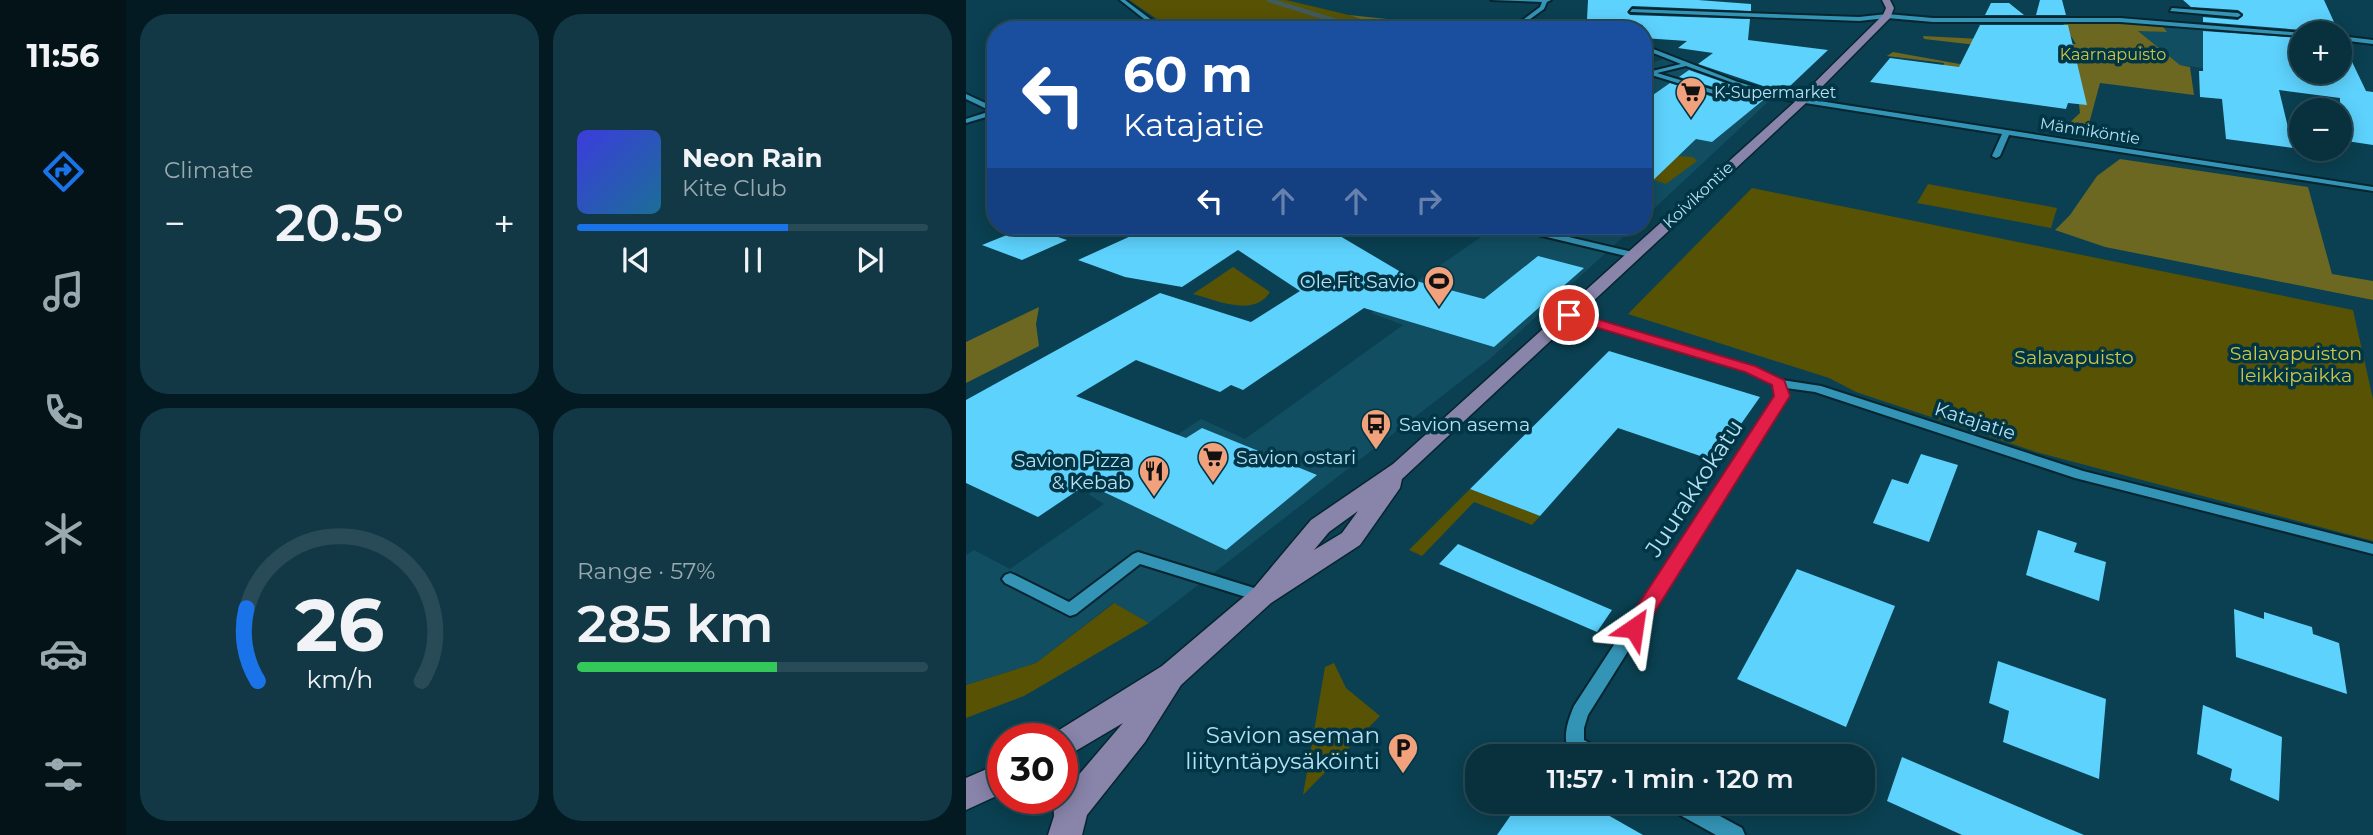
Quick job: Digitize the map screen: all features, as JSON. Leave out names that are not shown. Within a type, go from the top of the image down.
[{"type":"main road","points":[[1886,0],[1890,8],[1887,16]]},
{"type":"main road","name":"Koivikontie","points":[[1078,735],[1171,675],[1262,596],[1351,539],[1401,469],[1802,101],[1887,16]]},
{"type":"main road","name":"Koivikontie","points":[[1078,795],[1134,732],[1171,675]]},
{"type":"main road","points":[[966,794],[987,784]]},
{"type":"street","points":[[1122,0],[1150,21]]},
{"type":"street","points":[[1493,0],[1547,1],[1525,21]]},
{"type":"street","points":[[2165,0],[2182,24]]},
{"type":"street","points":[[2172,10],[2238,15]]},
{"type":"street","points":[[1632,11],[1858,19],[1887,16],[1933,20],[2120,20],[2289,33]]},
{"type":"street","points":[[2176,29],[2235,33],[2231,27]]},
{"type":"street","points":[[2352,39],[2373,42]]},
{"type":"street","points":[[1652,50],[1755,90]]},
{"type":"street","points":[[1652,53],[1656,52]]},
{"type":"street","points":[[1652,73],[1687,64]]},
{"type":"street","points":[[1652,74],[1717,93],[1755,90]]},
{"type":"street","name":"Männiköntie","points":[[1755,90],[1802,101],[2373,189]]},
{"type":"street","points":[[966,96],[987,107]]},
{"type":"street","points":[[966,121],[987,115]]},
{"type":"street","points":[[1996,156],[2006,133]]},
{"type":"street","points":[[1551,235],[1634,255]]},
{"type":"street","name":"Katajatie","points":[[1569,315],[1750,369],[1779,383],[1817,389],[2081,475],[2373,549]]},
{"type":"street","name":"Juurakkokatu","points":[[1575,744],[1575,728],[1580,712],[1782,396],[1779,383]]},
{"type":"street","points":[[1010,579],[1070,610],[1138,558],[1262,596]]},
{"type":"street","points":[[1697,814],[1735,835]]},
{"type":"shaded area","points":[[2162,25],[2272,34],[2284,79],[2180,65],[2137,30],[2166,32]]},
{"type":"shaded area","points":[[1666,58],[1769,101],[1652,211],[1652,63]]},
{"type":"shaded area","points":[[1484,235],[1625,235],[1491,358],[1149,623],[1113,603],[1036,663],[966,685],[966,555],[974,550],[1010,569],[1104,504],[1088,494],[1201,419],[1245,439],[1403,325],[1371,313]]},
{"type":"green space","points":[[1129,0],[1286,0],[1366,21],[1160,21]]},
{"type":"green space","points":[[1349,15],[1406,21],[1366,21]]},
{"type":"green space","name":"Kaarnapuisto","points":[[2062,22],[2162,25],[2167,32],[2138,31],[2180,65],[2190,67],[2194,95],[2100,83],[2087,131],[2083,134],[2069,133],[2067,125],[2080,113],[2077,89],[1942,69],[1944,63],[1887,56],[1893,52],[2021,75],[2029,51],[1924,39],[1923,36],[2076,44]]},
{"type":"green space","points":[[1664,155],[1693,157],[1697,161],[1666,184],[1654,180]]},
{"type":"green space","points":[[2120,159],[2308,187],[2332,274],[2373,281],[2373,300],[2105,247],[2055,230],[2070,215],[2097,176]]},
{"type":"green space","points":[[1928,184],[2057,208],[2051,228],[1917,203]]},
{"type":"green space","name":"Salavapuisto","points":[[1752,188],[2353,310],[2373,399],[2373,541],[2036,452],[1856,392],[1829,378],[1628,314]]},
{"type":"green space","points":[[1233,267],[1270,292],[1263,300],[1245,306],[1193,294]]},
{"type":"green space","points":[[1039,307],[1036,324],[1039,346],[966,383],[966,342]]},
{"type":"green space","points":[[1470,489],[1540,516],[1532,525],[1474,502],[1422,556],[1409,550]]},
{"type":"green space","points":[[1114,603],[1149,623],[1024,696],[966,718],[966,685],[1036,663]]},
{"type":"green space","points":[[1334,663],[1346,688],[1380,716],[1303,795],[1325,667]]},
{"type":"building","points":[[1588,0],[1698,0],[1751,4],[1751,11],[1632,6],[1627,12],[1630,15],[1750,19],[1748,40],[1828,50],[1790,86],[1782,85],[1775,90],[1698,64],[1713,53],[1678,48],[1687,41],[1652,39],[1652,21],[1587,20]]},
{"type":"building","points":[[2040,0],[2062,0],[2066,15],[2036,15]]},
{"type":"building","points":[[2183,0],[2324,0],[2334,21],[2289,21],[2289,29],[2203,22],[2203,17],[2238,20],[2243,14],[2238,10],[2191,7]]},
{"type":"building","points":[[1991,3],[2009,3],[2024,15],[1985,15]]},
{"type":"building","points":[[1980,25],[2068,25],[2087,105],[2068,103],[2066,109],[1870,82],[1890,58],[1959,67]]},
{"type":"building","points":[[2203,31],[2289,37],[2289,84],[2352,84],[2352,62],[2366,91],[2373,92],[2373,145],[2352,142],[2352,98],[2279,90],[2289,131],[2289,147],[2226,139],[2222,99],[2200,97],[2199,71],[2203,71]]},
{"type":"building","points":[[1689,70],[1737,87],[1717,88],[1679,77]]},
{"type":"building","name":"K-Supermarket","points":[[1670,83],[1716,98],[1751,96],[1755,93],[1767,97],[1712,142],[1696,139],[1652,181],[1652,96]]},
{"type":"building","points":[[1007,235],[1052,235],[1067,240],[1022,260],[982,245]]},
{"type":"building","points":[[1133,235],[1338,235],[1416,281],[1484,299],[1538,256],[1584,268],[1494,347],[1364,308],[1243,390],[1231,385],[1220,392],[1136,360],[1076,396],[1186,438],[1202,428],[1317,475],[1226,550],[1087,484],[1038,517],[966,483],[966,400],[1160,293],[1251,322],[1300,291],[1238,250],[1182,287],[1125,277],[1078,260]]},
{"type":"building","points":[[1609,351],[1760,397],[1715,461],[1618,428],[1540,516],[1470,489]]},
{"type":"building","points":[[1921,454],[1958,465],[1929,542],[1873,523],[1892,479],[1908,484]]},
{"type":"building","points":[[2038,530],[2077,543],[2074,552],[2106,562],[2099,601],[2026,575]]},
{"type":"building","points":[[1458,544],[1612,610],[1597,632],[1439,564]]},
{"type":"building","points":[[1797,569],[1895,606],[1846,727],[1737,679]]},
{"type":"building","points":[[2234,609],[2264,619],[2264,612],[2312,627],[2313,634],[2339,643],[2347,694],[2236,657]]},
{"type":"building","points":[[1998,661],[2106,699],[2099,779],[2003,742],[2009,711],[1989,703]]},
{"type":"building","points":[[2203,705],[2282,737],[2279,801],[2230,780],[2232,769],[2197,754]]},
{"type":"building","points":[[1902,757],[2084,835],[1962,835],[1887,801]]},
{"type":"building","points":[[1512,814],[1606,814],[1643,835],[1497,835]]},
{"type":"waterway","points":[[1269,0],[1336,21]]},
{"type":"place","name":"K-Supermarket","points":[[1691,119]]},
{"type":"place","name":"Ole.Fit Savio","points":[[1439,308]]},
{"type":"place","name":"Savion asema","points":[[1376,451]]},
{"type":"place","name":"Savion ostari","points":[[1213,484]]},
{"type":"place","name":"Savion Pizza & Kebab","points":[[1154,498]]},
{"type":"place","name":"Savion aseman liityntäpysäköinti","points":[[1403,775]]},
{"type":"route","points":[[1569,315],[1750,369],[1779,383],[1782,396],[1634,628]]},
{"type":"park label","name":"Salavapuiston leikkipaikka","points":[[2296,364]]}]
